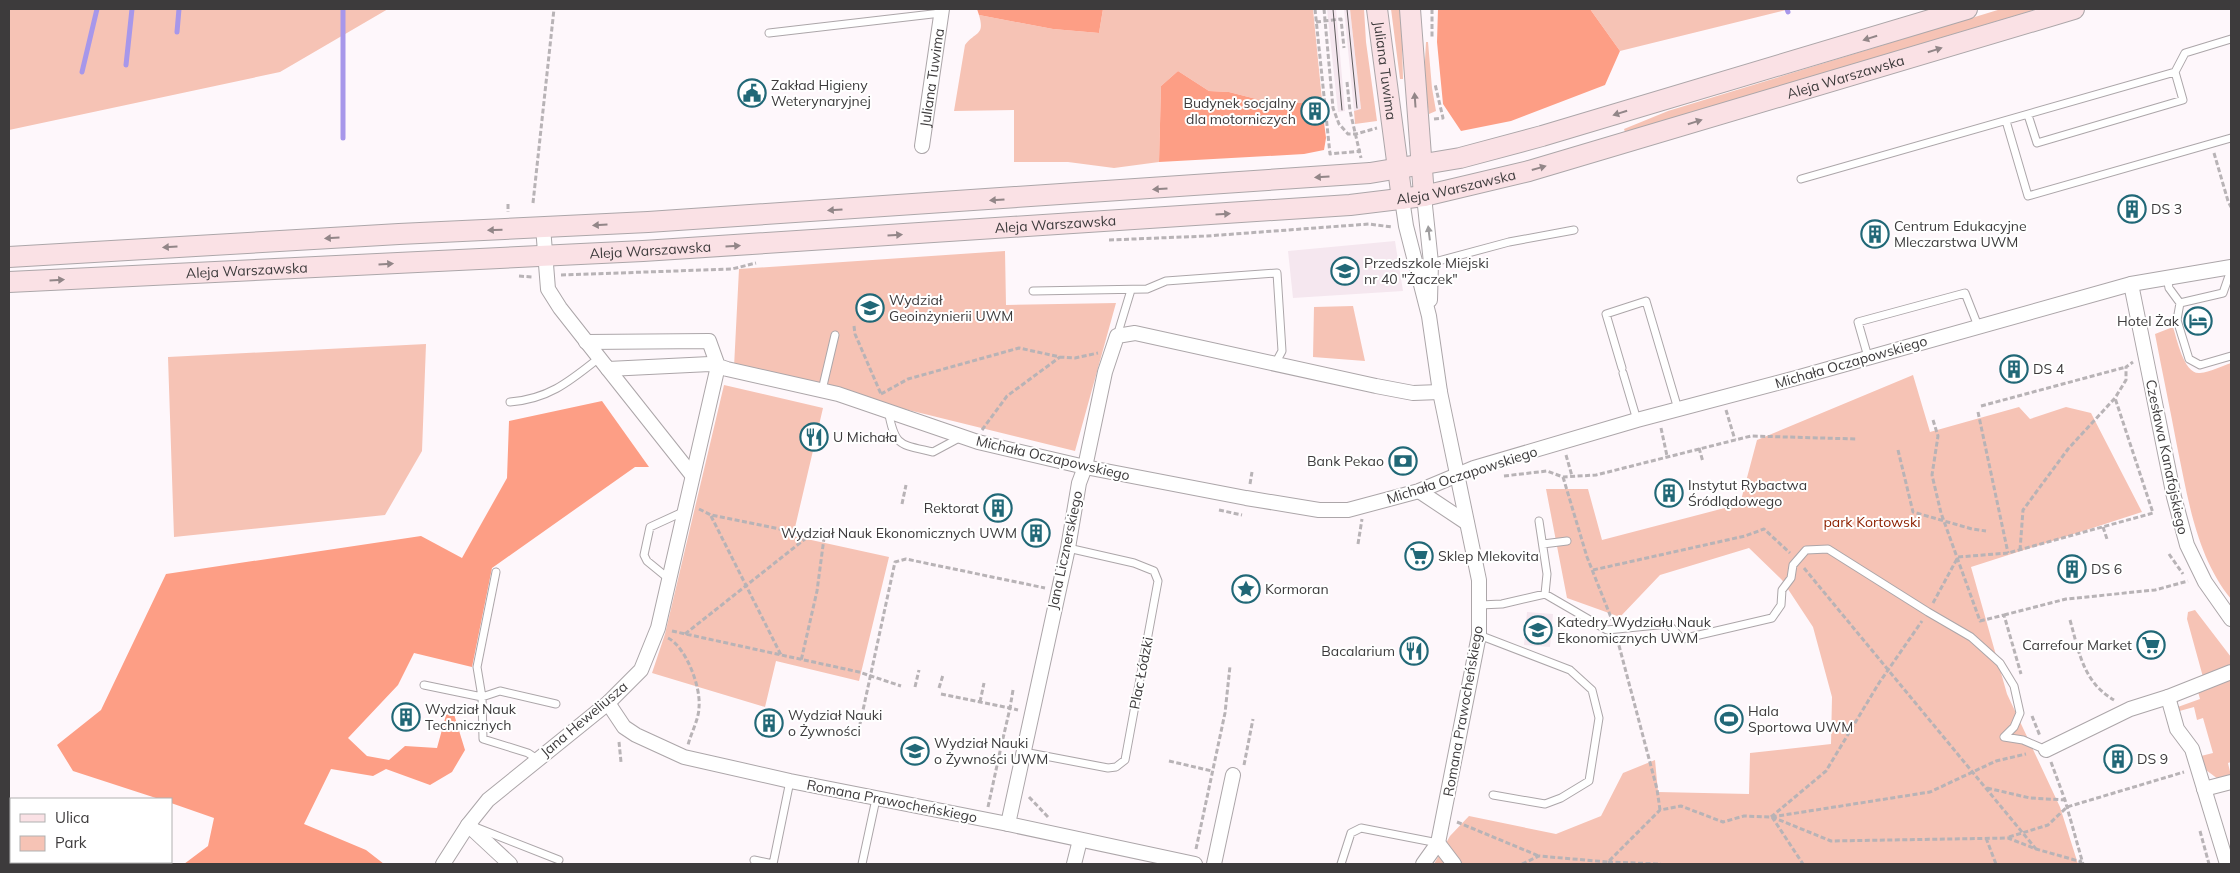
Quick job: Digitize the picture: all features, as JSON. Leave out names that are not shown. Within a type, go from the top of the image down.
[{"type":"main road","name":"Juliana Tuwima","points":[[1377,9],[1385,131],[1400,169],[1402,199]]},
{"type":"main road","name":"Juliana Tuwima","points":[[1410,9],[1424,196]]},
{"type":"main road","name":"Aleja Warszawska","points":[[9,257],[1061,196],[1366,167],[1400,169],[1447,160],[1542,136],[1968,9]]},
{"type":"main road","name":"Aleja Warszawska","points":[[9,282],[643,251],[1350,206],[1424,196],[1529,171],[2074,9]]},
{"type":"main road","points":[[1418,130],[1447,160]]},
{"type":"main road","name":"Juliana Tuwima","points":[[1366,167],[1385,131]]},
{"type":"street","name":"Juliana Tuwima","points":[[922,146],[941,11]]},
{"type":"street","name":"Romana Prawocheńskiego","points":[[1424,196],[1431,263],[1429,316]]},
{"type":"street","name":"Romana Prawocheńskiego","points":[[1402,199],[1406,226],[1429,316],[1440,392],[1479,580],[1480,605],[1479,635],[1438,843],[1422,864]]},
{"type":"street","points":[[543,227],[548,289],[586,342],[692,475]]},
{"type":"street","name":"Michała Oczapowskiego","points":[[718,366],[822,390],[888,410],[961,437],[1085,467],[1192,489],[1319,510],[1348,510],[1419,491],[1458,474],[1637,420],[2131,284],[2167,277],[2231,269]]},
{"type":"street","name":"Czesława Kanafojskiego","points":[[2131,284],[2174,497],[2187,545],[2205,582],[2231,619]]},
{"type":"street","points":[[1117,336],[1135,333],[1413,393],[1440,392]]},
{"type":"street","name":"Jana Licznerskiego","points":[[1008,824],[1057,591],[1068,548],[1079,484],[1085,467],[1112,350],[1117,336]]},
{"type":"street","points":[[586,342],[709,341],[718,366]]},
{"type":"street","points":[[608,369],[710,364],[718,366]]},
{"type":"street","name":"Jana Heweliusza","points":[[443,864],[468,824],[488,800],[608,703],[641,670],[662,632],[669,579],[692,510],[692,475],[718,366]]},
{"type":"street","points":[[1419,491],[1467,523]]},
{"type":"street","points":[[2046,750],[2130,709],[2168,697],[2231,672]]},
{"type":"street","points":[[2168,697],[2177,729],[2192,749],[2227,864]]},
{"type":"street","name":"Romana Prawocheńskiego","points":[[608,703],[624,727],[636,735],[684,756],[790,782],[1008,824],[1080,840],[1195,859]]},
{"type":"street","points":[[1214,864],[1237,775]]},
{"type":"street","points":[[2204,789],[2231,782]]},
{"type":"street","points":[[468,824],[510,864]]},
{"type":"street","points":[[1074,864],[1080,840]]},
{"type":"street","points":[[1438,843],[1454,864]]},
{"type":"lane","points":[[768,33],[941,11]]},
{"type":"lane","points":[[2028,115],[2037,143],[2182,100],[2175,72],[2185,53],[2231,39]]},
{"type":"lane","points":[[1801,179],[2175,72]]},
{"type":"lane","points":[[2006,121],[2028,196],[2231,138]]},
{"type":"lane","points":[[1431,263],[1509,242],[1574,230]]},
{"type":"lane","points":[[2180,303],[2224,293],[2231,269]]},
{"type":"lane","points":[[1033,292],[1147,289],[1166,281],[1277,273],[1282,351],[1275,364]]},
{"type":"lane","points":[[2167,277],[2169,288],[2180,303],[2177,320],[2190,359],[2200,365],[2231,356]]},
{"type":"lane","points":[[1117,336],[1130,290]]},
{"type":"lane","points":[[1868,357],[1858,322],[1965,293],[1978,326]]},
{"type":"lane","points":[[1637,420],[1606,314],[1646,301],[1678,409]]},
{"type":"lane","points":[[822,390],[836,334]]},
{"type":"lane","points":[[510,402],[539,398],[562,387],[599,358]]},
{"type":"lane","points":[[888,410],[892,433],[902,445],[933,452],[961,437]]},
{"type":"lane","points":[[669,579],[647,561],[644,556],[650,527],[692,510]]},
{"type":"lane","points":[[1539,522],[1547,574],[1545,594]]},
{"type":"lane","points":[[1543,544],[1567,541]]},
{"type":"lane","name":"Plac Łódzki","points":[[1024,752],[1108,768],[1116,767],[1125,760],[1158,581],[1154,571],[1134,563],[1068,548]]},
{"type":"lane","points":[[1480,605],[1502,604],[1545,594],[1607,630],[1668,624],[1682,639],[1772,618],[1781,605],[1782,590],[1791,578],[1793,565],[1806,550],[1828,549],[1971,637],[2000,663],[2014,686],[2020,713],[2014,726],[2004,737],[2023,740],[2046,750]]},
{"type":"lane","points":[[496,572],[477,667],[482,697],[483,739],[528,752],[537,759]]},
{"type":"lane","points":[[1479,635],[1570,670],[1592,690],[1599,718],[1589,781],[1561,798],[1545,804],[1493,795]]},
{"type":"lane","points":[[424,685],[482,697],[500,691],[556,704]]},
{"type":"lane","points":[[754,860],[773,864],[790,782]]},
{"type":"lane","points":[[862,864],[876,799]]},
{"type":"lane","points":[[468,824],[559,860]]},
{"type":"lane","points":[[1341,864],[1351,834],[1361,828],[1438,843]]},
{"type":"path","points":[[533,203],[554,9]]},
{"type":"path","points":[[1316,9],[1330,154],[1360,151]]},
{"type":"path","points":[[1324,9],[1336,116],[1339,124],[1348,134],[1385,131]]},
{"type":"path","points":[[1432,9],[1432,46]]},
{"type":"path","points":[[1316,22],[1341,19],[1344,48]]},
{"type":"path","points":[[1434,76],[1443,118]]},
{"type":"path","points":[[1347,82],[1350,111],[1366,167]]},
{"type":"path","points":[[2211,143],[2231,207]]},
{"type":"path","points":[[1336,227],[1369,224],[1396,228]]},
{"type":"path","points":[[564,275],[732,269],[754,264]]},
{"type":"path","points":[[854,326],[855,334],[880,395],[908,379],[1019,348],[1060,357],[1075,358],[1112,350]]},
{"type":"path","points":[[980,432],[1007,396],[1060,357]]},
{"type":"path","points":[[1981,406],[2126,367],[2137,359]]},
{"type":"path","points":[[2020,550],[2023,510],[2068,449],[2115,398],[2126,380],[2126,367]]},
{"type":"path","points":[[1722,397],[1735,440]]},
{"type":"path","points":[[1958,557],[2008,554],[2153,513],[2115,398]]},
{"type":"path","points":[[1978,412],[2008,554]]},
{"type":"path","points":[[1933,420],[1938,436],[1932,475],[1944,521],[1980,621],[2066,598],[2155,590],[2189,582],[2169,554]]},
{"type":"path","points":[[1660,422],[1667,456]]},
{"type":"path","points":[[1495,478],[1548,471],[1563,477],[1596,475],[1751,436],[1856,439]]},
{"type":"path","points":[[1699,448],[1703,462]]},
{"type":"path","points":[[1565,450],[1572,476]]},
{"type":"path","points":[[1898,450],[1913,512],[1986,531]]},
{"type":"path","points":[[1249,489],[1252,472]]},
{"type":"path","points":[[902,504],[906,485]]},
{"type":"path","points":[[1217,509],[1242,515]]},
{"type":"path","points":[[692,510],[824,538],[817,591],[801,661]]},
{"type":"path","points":[[710,515],[782,656]]},
{"type":"path","points":[[1358,544],[1362,519]]},
{"type":"path","points":[[2103,527],[2107,539]]},
{"type":"path","points":[[1593,570],[1726,540],[1764,529],[1798,560],[2024,832],[2036,849]]},
{"type":"path","points":[[685,634],[745,584],[810,534]]},
{"type":"path","points":[[1772,817],[1826,771],[1888,670],[1928,612],[1958,557]]},
{"type":"path","points":[[860,724],[895,562],[906,558],[1057,591]]},
{"type":"path","points":[[2004,615],[2022,678]]},
{"type":"path","points":[[2070,620],[2084,670],[2107,696],[2130,709]]},
{"type":"path","points":[[662,632],[685,634],[801,661],[859,672],[901,686]]},
{"type":"path","points":[[662,632],[681,649],[699,690],[699,709],[684,756]]},
{"type":"path","points":[[1195,859],[1225,713],[1230,666]]},
{"type":"path","points":[[915,687],[919,670]]},
{"type":"path","points":[[939,688],[943,675]]},
{"type":"path","points":[[980,702],[984,683]]},
{"type":"path","points":[[988,807],[1013,690]]},
{"type":"path","points":[[941,694],[1010,708]]},
{"type":"path","points":[[2031,715],[2065,800],[2082,863]]},
{"type":"path","points":[[1237,775],[1253,719]]},
{"type":"path","points":[[618,734],[621,762]]},
{"type":"path","points":[[1000,746],[1024,752]]},
{"type":"path","points":[[1608,862],[1660,810],[1681,806],[1722,822],[1744,816],[1772,817],[1930,792],[1996,761],[2046,750]]},
{"type":"path","points":[[1169,761],[1212,771]]},
{"type":"path","points":[[2182,765],[2186,781]]},
{"type":"path","points":[[1772,817],[1832,841],[2008,838],[2048,825],[2067,807],[2184,772]]},
{"type":"path","points":[[1987,788],[2030,798],[2065,800]]},
{"type":"path","points":[[1026,794],[1055,824]]},
{"type":"path","points":[[1772,817],[1803,864]]},
{"type":"path","points":[[1450,819],[1539,856],[1661,864]]},
{"type":"path","points":[[2197,822],[2209,864]]},
{"type":"path","points":[[1986,838],[1996,864]]},
{"type":"path","points":[[2008,838],[2082,863]]},
{"type":"path","points":[[1522,864],[1539,856]]},
{"type":"shaded area","points":[[977,9],[1103,9],[1099,33],[1053,29],[979,15]]},
{"type":"shaded area","points":[[1327,9],[1336,9],[1345,111],[1338,112]]},
{"type":"shaded area","points":[[1344,9],[1350,9],[1361,110],[1354,111]]},
{"type":"shaded area","points":[[1438,9],[1590,9],[1620,51],[1605,85],[1511,121],[1461,131],[1443,104],[1437,42]]},
{"type":"shaded area","points":[[1178,71],[1209,91],[1229,92],[1268,102],[1305,103],[1308,124],[1324,122],[1326,138],[1324,150],[1304,154],[1159,162],[1161,86]]},
{"type":"shaded area","name":"Przedszkole Miejski nr 40 \"Żaczek\"","points":[[1395,241],[1403,291],[1293,298],[1288,251]]},
{"type":"shaded area","points":[[602,401],[649,467],[635,467],[492,568],[472,667],[414,653],[398,685],[348,738],[367,756],[389,760],[405,746],[437,748],[446,715],[453,711],[465,750],[452,772],[430,785],[386,769],[373,776],[331,769],[304,824],[366,850],[384,864],[184,864],[208,846],[214,818],[172,803],[172,798],[156,798],[73,771],[57,745],[101,710],[166,574],[421,536],[462,558],[507,478],[509,421]]},
{"type":"shaded area","name":"Katedry Wydziału Nauk Ekonomicznych UWM","points":[[1527,612],[1553,614],[1550,647],[1524,645]]},
{"type":"green space","points":[[9,9],[388,9],[280,72],[9,130]]},
{"type":"green space","points":[[1103,9],[1313,9],[1322,100],[1305,103],[1268,102],[1229,92],[1209,91],[1178,71],[1161,86],[1159,162],[1114,168],[1068,162],[1014,162],[1014,110],[954,111],[965,45],[980,30],[981,22],[979,15],[1053,29],[1099,33]]},
{"type":"green space","points":[[1350,9],[1364,9],[1366,42],[1377,121],[1355,124],[1354,111],[1361,109]]},
{"type":"green space","points":[[1391,9],[1401,9],[1403,79],[1400,79]]},
{"type":"green space","points":[[1590,9],[1790,9],[1620,51]]},
{"type":"green space","points":[[2001,9],[2037,9],[1625,132],[1624,129],[1668,111]]},
{"type":"green space","points":[[1426,42],[1428,42],[1436,111],[1429,114],[1424,78]]},
{"type":"green space","points":[[1005,251],[1006,305],[1116,303],[1075,451],[734,367],[739,269]]},
{"type":"green space","points":[[1353,306],[1365,361],[1313,357],[1314,307]]},
{"type":"green space","points":[[2173,327],[2185,362],[2194,372],[2200,373],[2231,363],[2231,599],[2209,564],[2201,545],[2185,486],[2155,334]]},
{"type":"green space","points":[[426,344],[422,451],[385,515],[174,537],[168,357]]},
{"type":"green space","name":"park Kortowski","points":[[1913,375],[1930,432],[2019,407],[2030,419],[2066,407],[2091,413],[2142,512],[1971,567],[2007,694],[2060,807],[2078,864],[1434,864],[1450,836],[1469,816],[1556,834],[1601,816],[1623,773],[1655,760],[1658,792],[1749,794],[1750,753],[1831,744],[1832,697],[1813,627],[1782,580],[1749,548],[1660,575],[1620,617],[1567,598],[1546,489],[1588,489],[1602,540],[1740,504],[1757,440]]},
{"type":"green space","points":[[724,385],[823,408],[793,536],[889,557],[859,681],[776,661],[765,707],[652,673],[665,634]]},
{"type":"green space","points":[[2195,610],[2231,657],[2231,668],[2203,677],[2187,619],[2188,612]]},
{"type":"green space","points":[[2231,676],[2231,762],[2228,763],[2231,776],[2218,779],[2206,770],[2201,756],[2213,753],[2203,718],[2197,720],[2194,707],[2176,712],[2175,708],[2200,699],[2197,688]]},
{"type":"waterway","points":[[82,72],[97,9]]},
{"type":"waterway","points":[[126,65],[132,9]]},
{"type":"waterway","points":[[177,32],[179,9]]},
{"type":"waterway","points":[[343,9],[343,138]]},
{"type":"tram line","points":[[1333,9],[1342,110]]},
{"type":"tram line","points":[[1347,9],[1357,108]]},
{"type":"place","name":"Zakład Higieny Weterynaryjnej","points":[[752,93]]},
{"type":"place","name":"Budynek socjalny dla motorniczych","points":[[1315,111]]},
{"type":"place","name":"DS 3","points":[[2132,209]]},
{"type":"place","name":"Centrum Edukacyjne Mleczarstwa UWM","points":[[1875,234]]},
{"type":"place","name":"Przedszkole Miejski nr 40 \"Żaczek\"","points":[[1345,271]]},
{"type":"place","name":"Wydział Geoinżynierii UWM","points":[[870,308]]},
{"type":"place","name":"Hotel Żak","points":[[2198,321]]},
{"type":"place","name":"DS 4","points":[[2014,369]]},
{"type":"place","name":"U Michała","points":[[814,437]]},
{"type":"place","name":"Bank Pekao","points":[[1403,461]]},
{"type":"place","name":"Instytut Rybactwa Śródlądowego","points":[[1669,493]]},
{"type":"place","name":"Rektorat","points":[[998,508]]},
{"type":"place","name":"Wydział Nauk Ekonomicznych UWM","points":[[1036,533]]},
{"type":"place","name":"Sklep Mlekovita","points":[[1419,556]]},
{"type":"place","name":"DS 6","points":[[2072,569]]},
{"type":"place","name":"Kormoran","points":[[1246,589]]},
{"type":"place","name":"Katedry Wydziału Nauk Ekonomicznych UWM","points":[[1538,630]]},
{"type":"place","name":"Carrefour Market","points":[[2151,645]]},
{"type":"place","name":"Bacalarium","points":[[1414,651]]},
{"type":"place","name":"Wydział Nauk Technicznych","points":[[406,717]]},
{"type":"place","name":"Hala Sportowa UWM","points":[[1729,719]]},
{"type":"place","name":"Wydział Nauki o Żywności","points":[[769,723]]},
{"type":"place","name":"Wydział Nauki o Żywności UWM","points":[[915,751]]},
{"type":"place","name":"DS 9","points":[[2118,759]]}]
